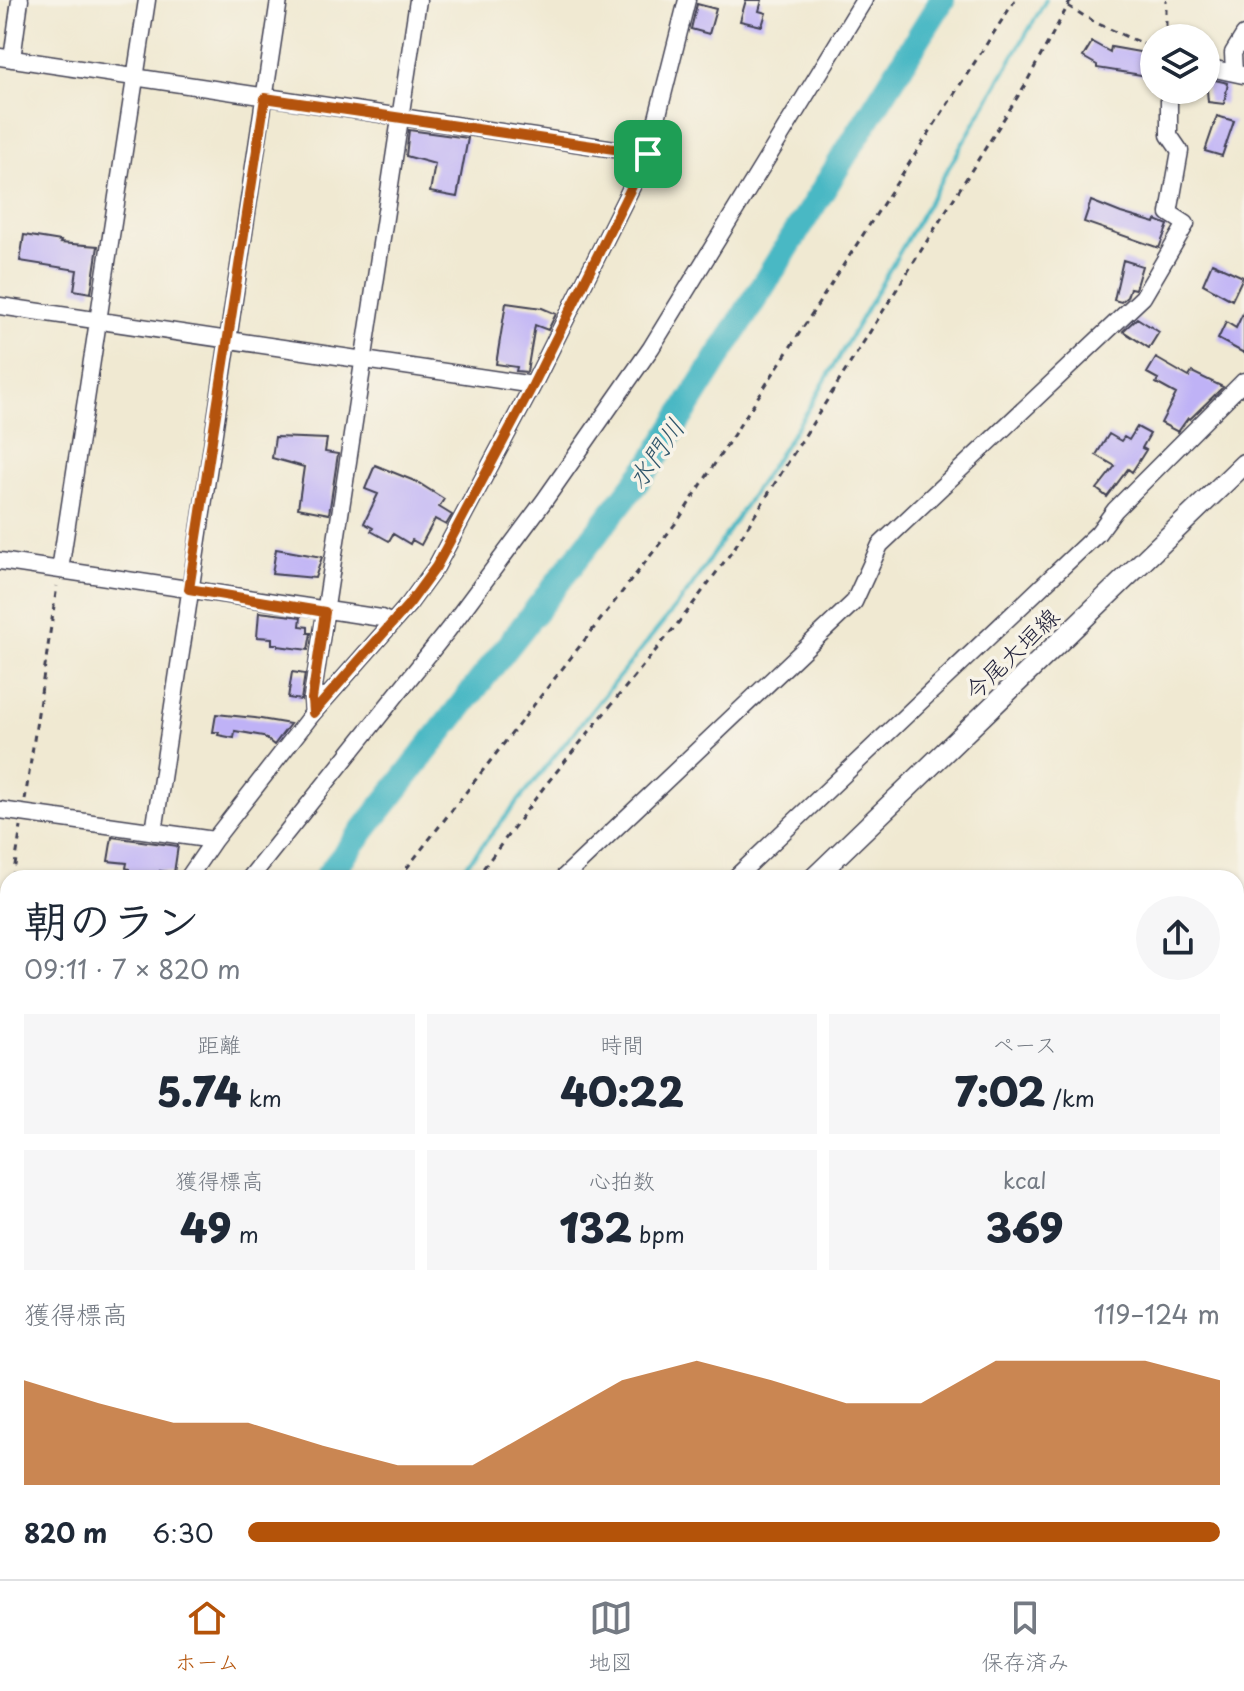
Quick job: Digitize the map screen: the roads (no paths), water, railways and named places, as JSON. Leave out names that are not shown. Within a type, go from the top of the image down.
[{"type":"main road","name":"今尾大垣線","points":[[822,870],[1244,464]]},
{"type":"street","points":[[20,0],[6,58],[648,154]]},
{"type":"street","points":[[60,570],[147,0]]},
{"type":"street","points":[[154,832],[279,0]]},
{"type":"street","points":[[313,713],[312,699],[418,0]]},
{"type":"street","points":[[193,870],[313,713],[409,604],[436,567],[533,385],[648,154],[687,0]]},
{"type":"street","points":[[256,870],[438,642],[562,476],[651,348],[864,0]]},
{"type":"street","points":[[1239,74],[1233,53],[1244,35]]},
{"type":"street","points":[[571,870],[854,602],[880,545],[1143,297],[1186,224],[1169,213],[1180,151],[1169,135],[1169,104]]},
{"type":"street","points":[[0,306],[533,385]]},
{"type":"street","points":[[743,870],[1098,533],[1115,510],[1244,381]]},
{"type":"street","points":[[0,561],[381,618],[390,622]]},
{"type":"street","points":[[0,810],[214,840]]},
{"type":"waterway","name":"水門川","points":[[332,870],[653,461],[942,0]]},
{"type":"waterway","points":[[462,870],[690,589],[808,410],[1046,0]]}]
